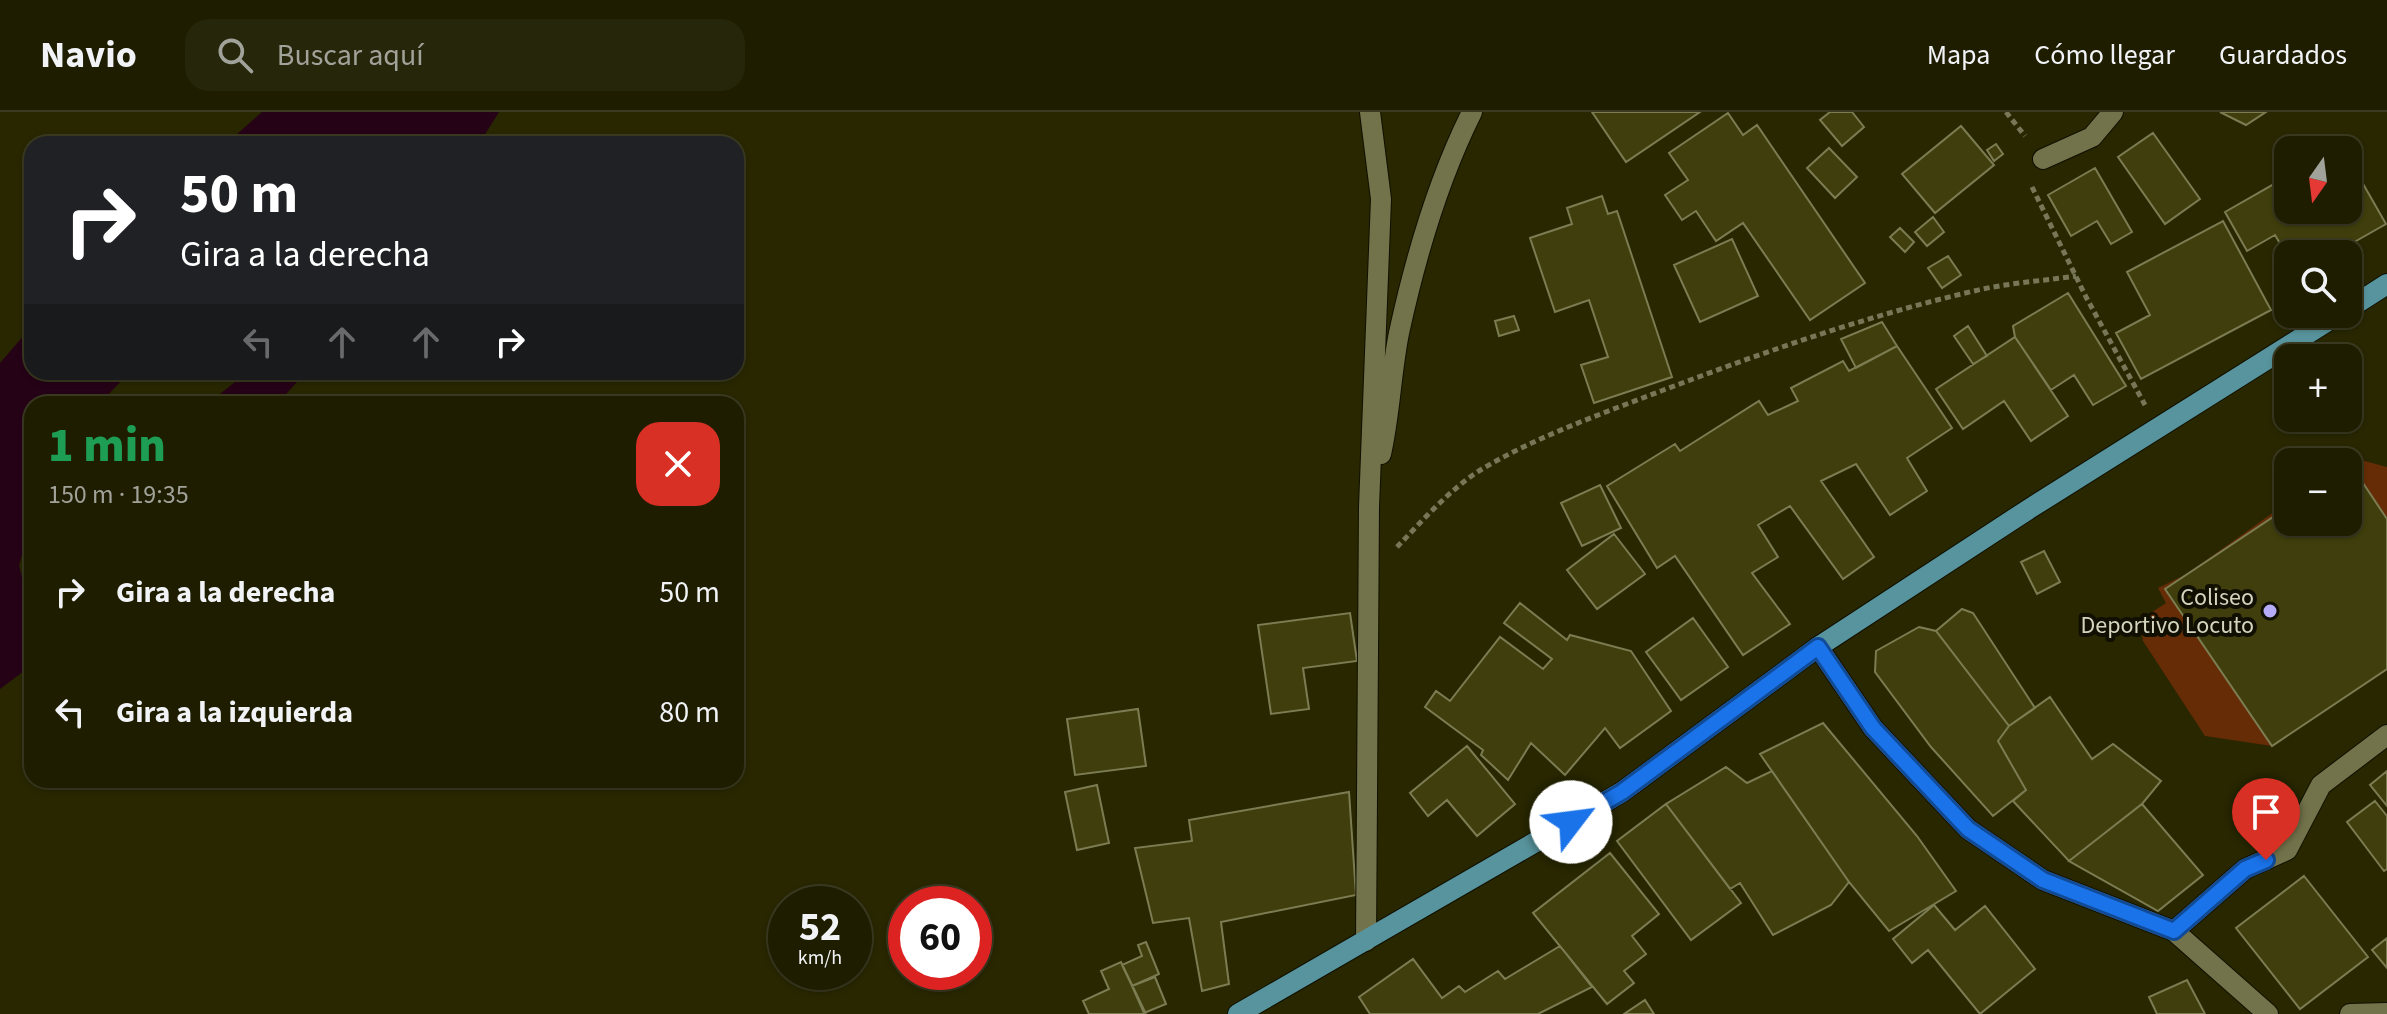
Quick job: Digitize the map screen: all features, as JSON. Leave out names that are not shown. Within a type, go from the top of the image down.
[{"type":"main road","points":[[2362,300],[2387,284]]},
{"type":"main road","points":[[1238,1014],[1622,792],[1818,647],[2317,328]]},
{"type":"street","points":[[1366,941],[1369,507],[1381,199],[1370,112]]},
{"type":"street","points":[[1369,507],[1389,420],[1399,335],[1429,221],[1472,112]]},
{"type":"street","points":[[2043,159],[2092,137],[2113,112]]},
{"type":"street","points":[[1818,647],[1873,728],[1968,829],[2043,880],[2174,931],[2268,1014]]},
{"type":"street","points":[[2174,931],[2245,869],[2287,850],[2321,785],[2387,735]]},
{"type":"street","points":[[2350,1014],[2387,1013]]},
{"type":"path","points":[[2006,112],[2043,159],[2029,180],[2157,428]]},
{"type":"path","points":[[1369,578],[1422,521],[1480,471],[1530,445],[1767,351],[1871,317],[1977,290],[2076,276]]},
{"type":"shaded area","points":[[262,112],[499,112],[484,136],[235,136]]},
{"type":"shaded area","points":[[24,335],[24,380],[122,380],[107,396],[24,396],[24,548],[19,565],[24,586],[24,671],[0,689],[0,363]]},
{"type":"shaded area","points":[[238,380],[299,380],[284,396],[217,396]]},
{"type":"shaded area","name":"Coliseo Deportivo Locuto","points":[[2362,460],[2387,467],[2387,670],[2272,746],[2205,736],[2143,641],[2140,620],[2166,603],[2158,588],[2187,574],[2274,512],[2274,536],[2362,536]]},
{"type":"building","points":[[1592,112],[1700,112],[1626,162]]},
{"type":"building","points":[[1830,112],[1852,112],[1864,127],[1842,146],[1820,120]]},
{"type":"building","points":[[2220,112],[2266,112],[2246,125]]},
{"type":"building","points":[[1728,113],[1743,135],[1757,125],[1865,283],[1810,320],[1743,223],[1716,241],[1696,211],[1682,220],[1665,195],[1688,180],[1669,153]]},
{"type":"building","points":[[1961,126],[1994,165],[1935,213],[1902,174]]},
{"type":"building","points":[[2153,133],[2200,199],[2165,224],[2118,157]]},
{"type":"building","points":[[1996,144],[2003,154],[1994,161],[1987,150]]},
{"type":"building","points":[[1829,148],[1857,177],[1835,198],[1807,168]]},
{"type":"building","points":[[2095,168],[2132,232],[2111,244],[2097,221],[2071,236],[2048,195]]},
{"type":"building","points":[[2362,182],[2386,224],[2358,240],[2278,240],[2275,235],[2247,251],[2225,212],[2274,184],[2274,224],[2362,224]]},
{"type":"building","points":[[1602,196],[1608,214],[1617,211],[1672,377],[1594,403],[1581,365],[1608,357],[1589,300],[1555,312],[1530,238],[1572,224],[1567,208]]},
{"type":"building","points":[[1933,217],[1944,232],[1927,246],[1915,232]]},
{"type":"building","points":[[2223,221],[2271,310],[2141,379],[2116,333],[2150,315],[2127,272]]},
{"type":"building","points":[[1900,228],[1914,242],[1905,252],[1890,237]]},
{"type":"building","points":[[1732,239],[1758,296],[1700,322],[1674,265]]},
{"type":"building","points":[[1948,256],[1961,275],[1942,288],[1928,268]]},
{"type":"building","points":[[2068,293],[2126,386],[2093,405],[2074,375],[2051,390],[2015,337],[2013,326]]},
{"type":"building","points":[[1514,316],[1519,330],[1499,336],[1495,321]]},
{"type":"building","points":[[1882,322],[1897,346],[1856,368],[1841,339]]},
{"type":"building","points":[[1968,326],[1987,356],[1973,364],[1954,336]]},
{"type":"building","points":[[2015,337],[2068,416],[2031,441],[2004,401],[1963,429],[1936,389]]},
{"type":"building","points":[[1897,346],[1952,428],[1907,458],[1927,491],[1890,515],[1856,464],[1821,481],[1874,557],[1843,579],[1790,506],[1758,525],[1778,557],[1752,573],[1790,624],[1743,655],[1675,556],[1657,568],[1607,486],[1675,444],[1680,451],[1759,401],[1768,415],[1798,401],[1791,388],[1843,361],[1849,371]]},
{"type":"building","name":"Coliseo Deportivo Locuto","points":[[2362,482],[2387,519],[2387,669],[2272,746],[2165,589],[2274,516],[2274,536],[2362,536]]},
{"type":"building","points":[[1600,485],[1621,528],[1582,546],[1561,503]]},
{"type":"building","points":[[1614,534],[1645,574],[1597,609],[1567,570]]},
{"type":"building","points":[[2044,551],[2060,582],[2037,594],[2021,562]]},
{"type":"building","points":[[1520,603],[1567,640],[1570,635],[1631,651],[1671,711],[1620,748],[1605,728],[1565,775],[1531,743],[1508,780],[1481,755],[1483,750],[1425,707],[1436,691],[1450,701],[1500,637],[1543,669],[1552,659],[1504,623]]},
{"type":"building","points":[[1962,609],[1973,613],[2035,708],[2009,726],[1936,631]]},
{"type":"building","points":[[1350,613],[1357,661],[1303,668],[1309,709],[1271,714],[1258,625]]},
{"type":"building","points":[[1693,618],[1728,667],[1681,700],[1646,652]]},
{"type":"building","points":[[1919,627],[1936,631],[2009,726],[1998,741],[2026,790],[1993,816],[1931,747],[1875,672],[1876,651]]},
{"type":"building","points":[[2050,697],[2092,759],[2113,744],[2161,781],[2142,804],[2069,861],[2013,801],[2026,790],[1998,741],[2009,726]]},
{"type":"building","points":[[1138,709],[1146,766],[1075,775],[1067,719]]},
{"type":"building","points":[[1823,723],[1917,836],[1956,891],[1889,931],[1849,882],[1760,754]]},
{"type":"building","points":[[1467,746],[1515,804],[1477,836],[1447,800],[1428,816],[1410,793]]},
{"type":"building","points":[[1726,767],[1747,783],[1772,771],[1849,882],[1831,905],[1773,935],[1740,883],[1730,889],[1666,804]]},
{"type":"building","points":[[2387,771],[2387,806],[2370,785]]},
{"type":"building","points":[[1097,785],[1109,843],[1077,850],[1065,792]]},
{"type":"building","points":[[1349,792],[1356,895],[1221,922],[1229,984],[1202,991],[1189,918],[1153,923],[1135,848],[1192,841],[1189,820]]},
{"type":"building","points":[[2375,801],[2387,816],[2387,869],[2384,871],[2347,822]]},
{"type":"building","points":[[1666,804],[1741,903],[1691,940],[1617,841]]},
{"type":"building","points":[[2142,804],[2203,875],[2158,911],[2069,861]]},
{"type":"building","points":[[1610,853],[1659,914],[1632,936],[1646,954],[1624,971],[1634,983],[1607,1004],[1533,913]]},
{"type":"building","points":[[2304,876],[2368,957],[2300,1009],[2236,928]]},
{"type":"building","points":[[1934,905],[1955,930],[1985,906],[2035,969],[1980,1014],[1928,950],[1912,963],[1893,939]]},
{"type":"building","points":[[2387,938],[2387,968],[2372,950]]},
{"type":"building","points":[[1146,942],[1159,974],[1132,986],[1122,965],[1142,956],[1138,945]]},
{"type":"building","points":[[1560,946],[1592,987],[1538,1014],[1370,1014],[1359,997],[1413,959],[1442,998],[1459,986],[1465,992],[1498,971],[1505,979]]},
{"type":"building","points":[[1121,962],[1146,1014],[1089,1014],[1083,1001],[1109,989],[1101,971]]},
{"type":"building","points":[[1155,977],[1166,1004],[1144,1013],[1132,986]]},
{"type":"building","points":[[2187,980],[2205,1014],[2157,1014],[2149,997]]},
{"type":"building","points":[[1645,1000],[1654,1014],[1624,1014]]},
{"type":"place","name":"Coliseo Deportivo Locuto","points":[[2270,611]]},
{"type":"route","points":[[1571,822],[1622,792],[1818,647],[1873,728],[1968,829],[2043,880],[2174,931],[2245,869],[2266,860]]}]
